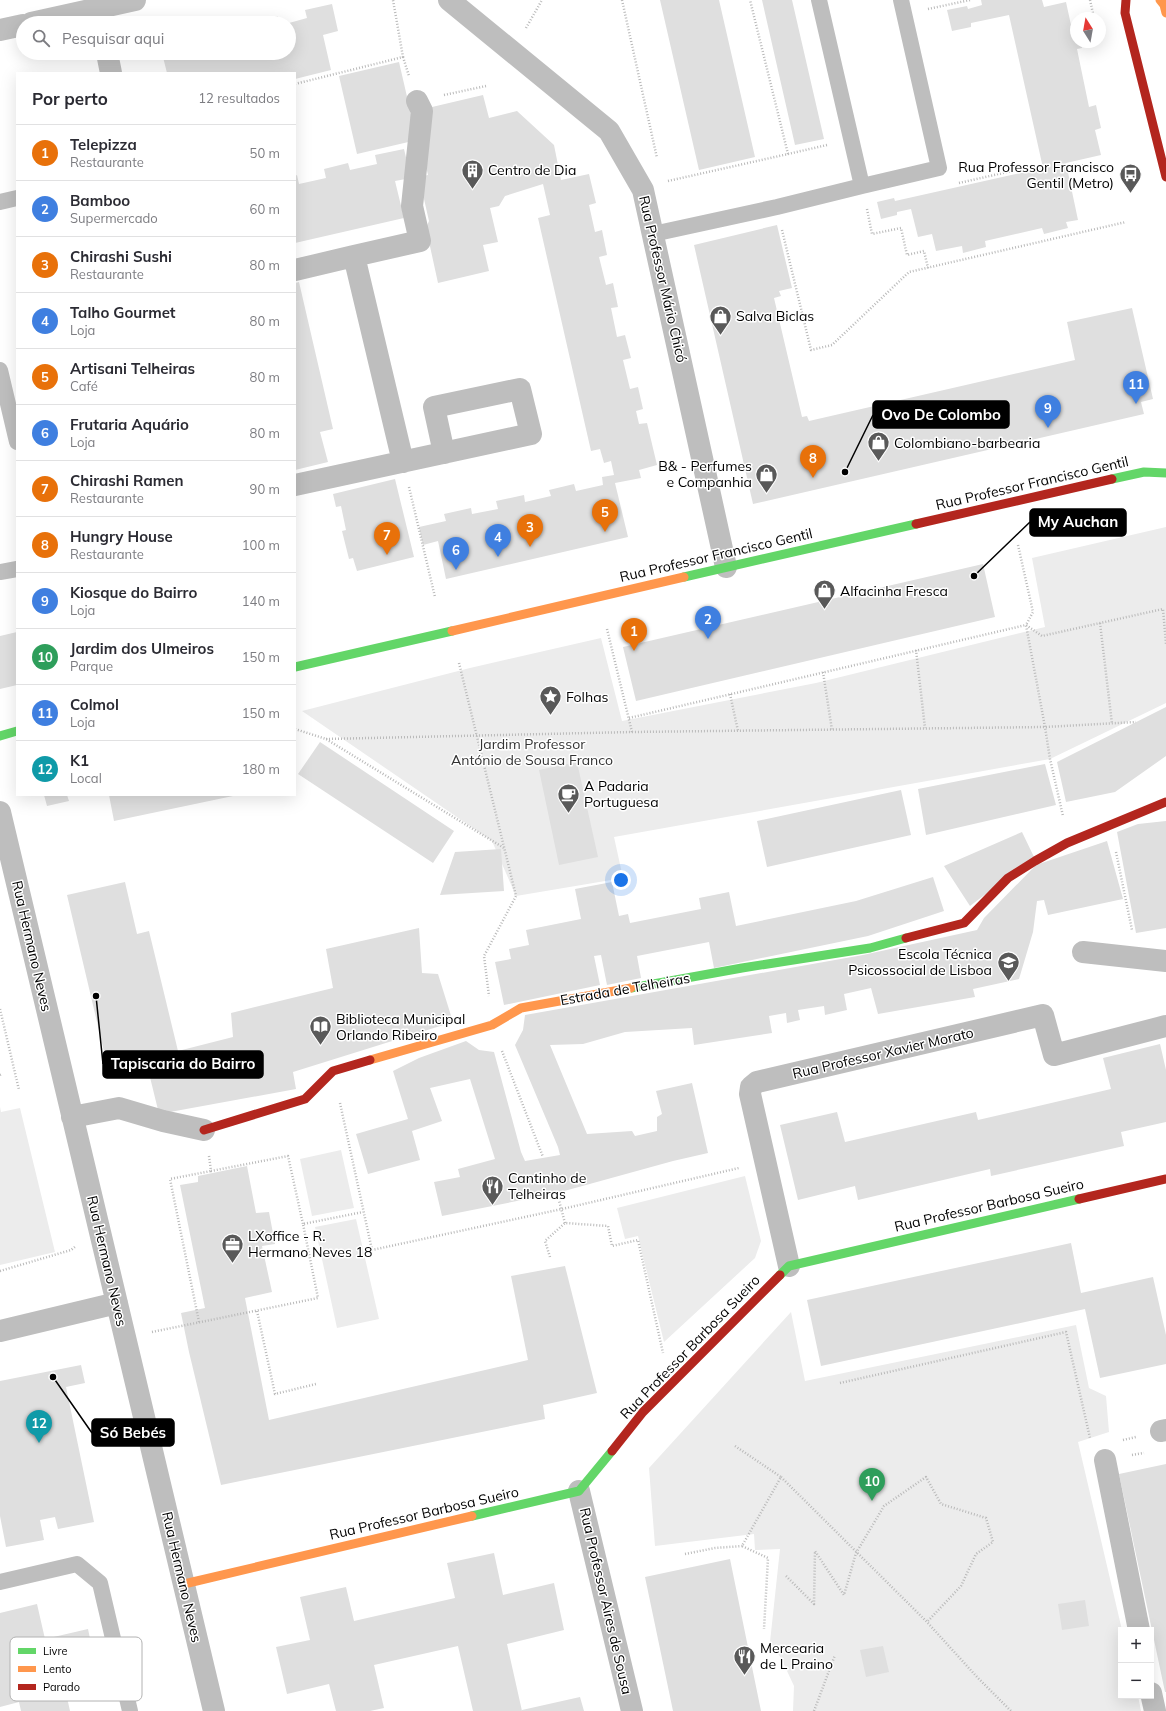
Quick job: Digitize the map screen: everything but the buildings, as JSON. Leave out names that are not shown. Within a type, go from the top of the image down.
[{"type":"street","points":[[98,16],[135,0]]},
{"type":"street","name":"Rua Professor Mário Chicó","points":[[449,0],[609,131],[643,190],[726,567]]},
{"type":"street","points":[[1126,0],[1125,13],[1166,177]]},
{"type":"street","points":[[1160,0],[1164,5],[1166,13]]},
{"type":"street","points":[[0,30],[16,27]]},
{"type":"street","points":[[108,60],[111,72]]},
{"type":"street","points":[[296,270],[420,241],[412,206],[422,111],[417,101]]},
{"type":"street","points":[[354,256],[403,462]]},
{"type":"street","points":[[296,485],[444,453]]},
{"type":"street","name":"Rua Professor Francisco Gentil","points":[[1144,472],[1155,464]]},
{"type":"street","name":"Rua Professor Francisco Gentil","points":[[296,667],[1144,472],[1166,473]]},
{"type":"street","points":[[0,736],[16,731]]},
{"type":"street","name":"Estrada de Telheiras","points":[[72,1117],[120,1108],[163,1121],[204,1130],[305,1099],[333,1071],[492,1025],[521,1008],[742,968],[870,948],[964,923],[1008,878],[1067,843],[1166,802]]},
{"type":"street","name":"Rua Hermano Neves","points":[[0,812],[214,1711]]},
{"type":"street","points":[[1082,952],[1166,961]]},
{"type":"street","name":"Rua Professor Xavier Morato","points":[[789,1266],[750,1094],[751,1087],[757,1082],[1043,1015],[1054,1055],[1166,1026]]},
{"type":"street","name":"Rua Professor Barbosa Sueiro","points":[[184,1584],[579,1491],[643,1412],[789,1266],[1166,1179]]},
{"type":"street","points":[[0,1331],[117,1303]]},
{"type":"street","points":[[1110,1451],[1139,1627]]},
{"type":"street","name":"Rua Professor Aires de Sousa","points":[[579,1491],[632,1711]]},
{"type":"street","points":[[1152,1699],[1155,1711]]},
{"type":"lane","points":[[819,0],[862,186]]},
{"type":"lane","points":[[653,234],[777,207],[939,168],[902,7]]},
{"type":"lane","points":[[0,202],[16,198]]},
{"type":"lane","points":[[0,370],[16,438]]},
{"type":"lane","points":[[0,572],[16,569]]},
{"type":"lane","points":[[0,1582],[77,1564],[100,1583],[113,1637]]},
{"type":"lane","points":[[128,1701],[130,1711]]},
{"type":"path","points":[[296,84],[403,57],[392,0]]},
{"type":"path","points":[[526,28],[542,0]]},
{"type":"path","points":[[622,0],[658,160]]},
{"type":"path","points":[[750,0],[788,154]]},
{"type":"path","points":[[902,7],[970,0]]},
{"type":"path","points":[[1090,0],[1093,12]]},
{"type":"path","points":[[643,190],[663,182],[830,144]]},
{"type":"path","points":[[1073,165],[1114,166]]},
{"type":"path","points":[[862,186],[872,234],[901,228],[907,255],[924,251],[928,268]]},
{"type":"path","points":[[777,207],[811,350],[832,345],[909,272],[1126,222]]},
{"type":"path","points":[[403,462],[435,597]]},
{"type":"path","points":[[1018,545],[1033,612],[1026,625],[1067,843]]},
{"type":"path","points":[[629,718],[1026,625],[1042,636],[1162,609],[1166,644]]},
{"type":"path","points":[[1100,623],[1112,724]]},
{"type":"path","points":[[607,629],[632,732]]},
{"type":"path","points":[[916,650],[924,728]]},
{"type":"path","points":[[459,663],[516,896],[484,956],[492,1025],[543,1157]]},
{"type":"path","points":[[823,672],[832,730]]},
{"type":"path","points":[[730,694],[738,731]]},
{"type":"path","points":[[326,739],[632,732],[1045,727],[1136,722]]},
{"type":"path","points":[[296,729],[326,739],[505,848]]},
{"type":"path","points":[[1110,826],[1138,957]]},
{"type":"path","points":[[0,1009],[19,1090]]},
{"type":"path","points":[[333,1071],[372,1250],[765,1163]]},
{"type":"path","points":[[204,1130],[211,1171]]},
{"type":"path","points":[[125,1337],[318,1298],[288,1156],[170,1179],[199,1322]]},
{"type":"path","points":[[557,1193],[565,1223]]},
{"type":"path","points":[[302,1224],[363,1212]]},
{"type":"path","points":[[550,1256],[545,1241],[565,1223],[608,1226],[612,1246],[638,1240],[662,1353]]},
{"type":"path","points":[[0,1271],[71,1250],[80,1243]]},
{"type":"path","points":[[257,1311],[275,1394],[316,1384]]},
{"type":"path","points":[[840,1383],[1066,1332],[1091,1440]]},
{"type":"path","points":[[1110,1451],[1164,1431]]},
{"type":"path","points":[[735,1446],[781,1478],[928,1622],[973,1673],[1011,1711]]},
{"type":"path","points":[[742,1546],[781,1478]]},
{"type":"path","points":[[786,1576],[814,1604],[815,1550],[844,1595],[856,1553],[884,1506],[926,1478],[941,1504],[986,1518],[993,1542],[976,1554],[961,1586],[928,1622]]},
{"type":"path","points":[[684,1554],[715,1548],[742,1546],[768,1558],[764,1629]]},
{"type":"path","points":[[814,1711],[835,1655]]},
{"type":"green space","name":"Jardim Professor António de Sousa Franco","points":[[1166,527],[1166,703],[1050,759],[614,837],[623,878],[516,896],[492,841],[302,711],[470,668],[601,638],[622,721],[816,683],[1045,627],[1032,558]]},
{"type":"green space","points":[[0,1107],[1,1112],[20,1108],[55,1252],[0,1265]]},
{"type":"green space","points":[[341,1150],[354,1208],[312,1216],[300,1159]]},
{"type":"green space","points":[[745,1176],[761,1241],[755,1258],[664,1342],[638,1236],[625,1239],[617,1208]]},
{"type":"green space","points":[[356,1219],[379,1319],[337,1328],[315,1227]]},
{"type":"green space","points":[[791,1312],[805,1381],[1076,1325],[1089,1388],[1106,1396],[1109,1432],[1078,1442],[1121,1627],[1118,1627],[1118,1699],[1139,1699],[1141,1711],[793,1711],[794,1686],[781,1658],[770,1642],[780,1549],[755,1550],[754,1534],[655,1546],[649,1468]]},
{"type":"traffic: fast","points":[[1112,479],[1144,472],[1166,473]]},
{"type":"traffic: fast","points":[[684,577],[916,524]]},
{"type":"traffic: fast","points":[[296,667],[452,631]]},
{"type":"traffic: fast","points":[[0,736],[16,731]]},
{"type":"traffic: fast","points":[[631,988],[742,968],[870,948],[906,938]]},
{"type":"traffic: fast","points":[[780,1275],[789,1266],[1079,1199]]},
{"type":"traffic: fast","points":[[472,1516],[579,1491],[612,1451]]},
{"type":"traffic: slow","points":[[1160,0],[1164,5],[1166,13]]},
{"type":"traffic: slow","points":[[452,631],[684,577]]},
{"type":"traffic: slow","points":[[370,1060],[492,1025],[521,1008],[631,988]]},
{"type":"traffic: slow","points":[[184,1584],[472,1516]]},
{"type":"traffic: jam","points":[[1126,0],[1125,13],[1166,177]]},
{"type":"traffic: jam","points":[[916,524],[1112,479]]},
{"type":"traffic: jam","points":[[906,938],[964,923],[1008,878],[1035,861],[1067,843],[1166,802]]},
{"type":"traffic: jam","points":[[204,1130],[305,1099],[333,1071],[370,1060]]},
{"type":"traffic: jam","points":[[1079,1199],[1166,1179]]},
{"type":"traffic: jam","points":[[612,1451],[643,1412],[780,1275]]},
{"type":"place","name":"Centro de Dia","points":[[473,190]]},
{"type":"place","name":"Rua Professor Francisco Gentil (Metro)","points":[[1130,194]]},
{"type":"place","name":"Salva Biclas","points":[[721,336]]},
{"type":"place","name":"Colmol","points":[[1136,404]]},
{"type":"place","name":"Kiosque do Bairro","points":[[1048,428]]},
{"type":"place","name":"Colombiano-barbearia","points":[[878,462]]},
{"type":"place","name":"Ovo De Colombo","points":[[845,472]]},
{"type":"place","name":"Hungry House","points":[[813,478]]},
{"type":"place","name":"B& - Perfumes e Companhia","points":[[767,494]]},
{"type":"place","name":"Artisani Telheiras","points":[[605,532]]},
{"type":"place","name":"Chirashi Sushi","points":[[530,547]]},
{"type":"place","name":"Chirashi Ramen","points":[[387,555]]},
{"type":"place","name":"Talho Gourmet","points":[[498,557]]},
{"type":"place","name":"Frutaria Aquário","points":[[456,570]]},
{"type":"place","name":"My Auchan","points":[[974,576]]},
{"type":"place","name":"Alfacinha Fresca","points":[[825,610]]},
{"type":"place","name":"Bamboo","points":[[708,639]]},
{"type":"place","name":"Telepizza","points":[[634,651]]},
{"type":"place","name":"Folhas","points":[[551,716]]},
{"type":"place","name":"A Padaria Portuguesa","points":[[568,814]]},
{"type":"place","name":"Escola Técnica Psicossocial de Lisboa","points":[[1008,982]]},
{"type":"place","name":"Tapiscaria do Bairro","points":[[96,996]]},
{"type":"place","name":"Biblioteca Municipal Orlando Ribeiro","points":[[320,1046]]},
{"type":"place","name":"Cantinho de Telheiras","points":[[493,1206]]},
{"type":"place","name":"LXoffice - R. Hermano Neves 18","points":[[233,1264]]},
{"type":"place","name":"Só Bebés","points":[[53,1377]]},
{"type":"place","name":"K1","points":[[39,1443]]},
{"type":"place","name":"Jardim dos Ulmeiros","points":[[872,1501]]},
{"type":"place","name":"Mercearia de L Praino","points":[[744,1676]]}]
